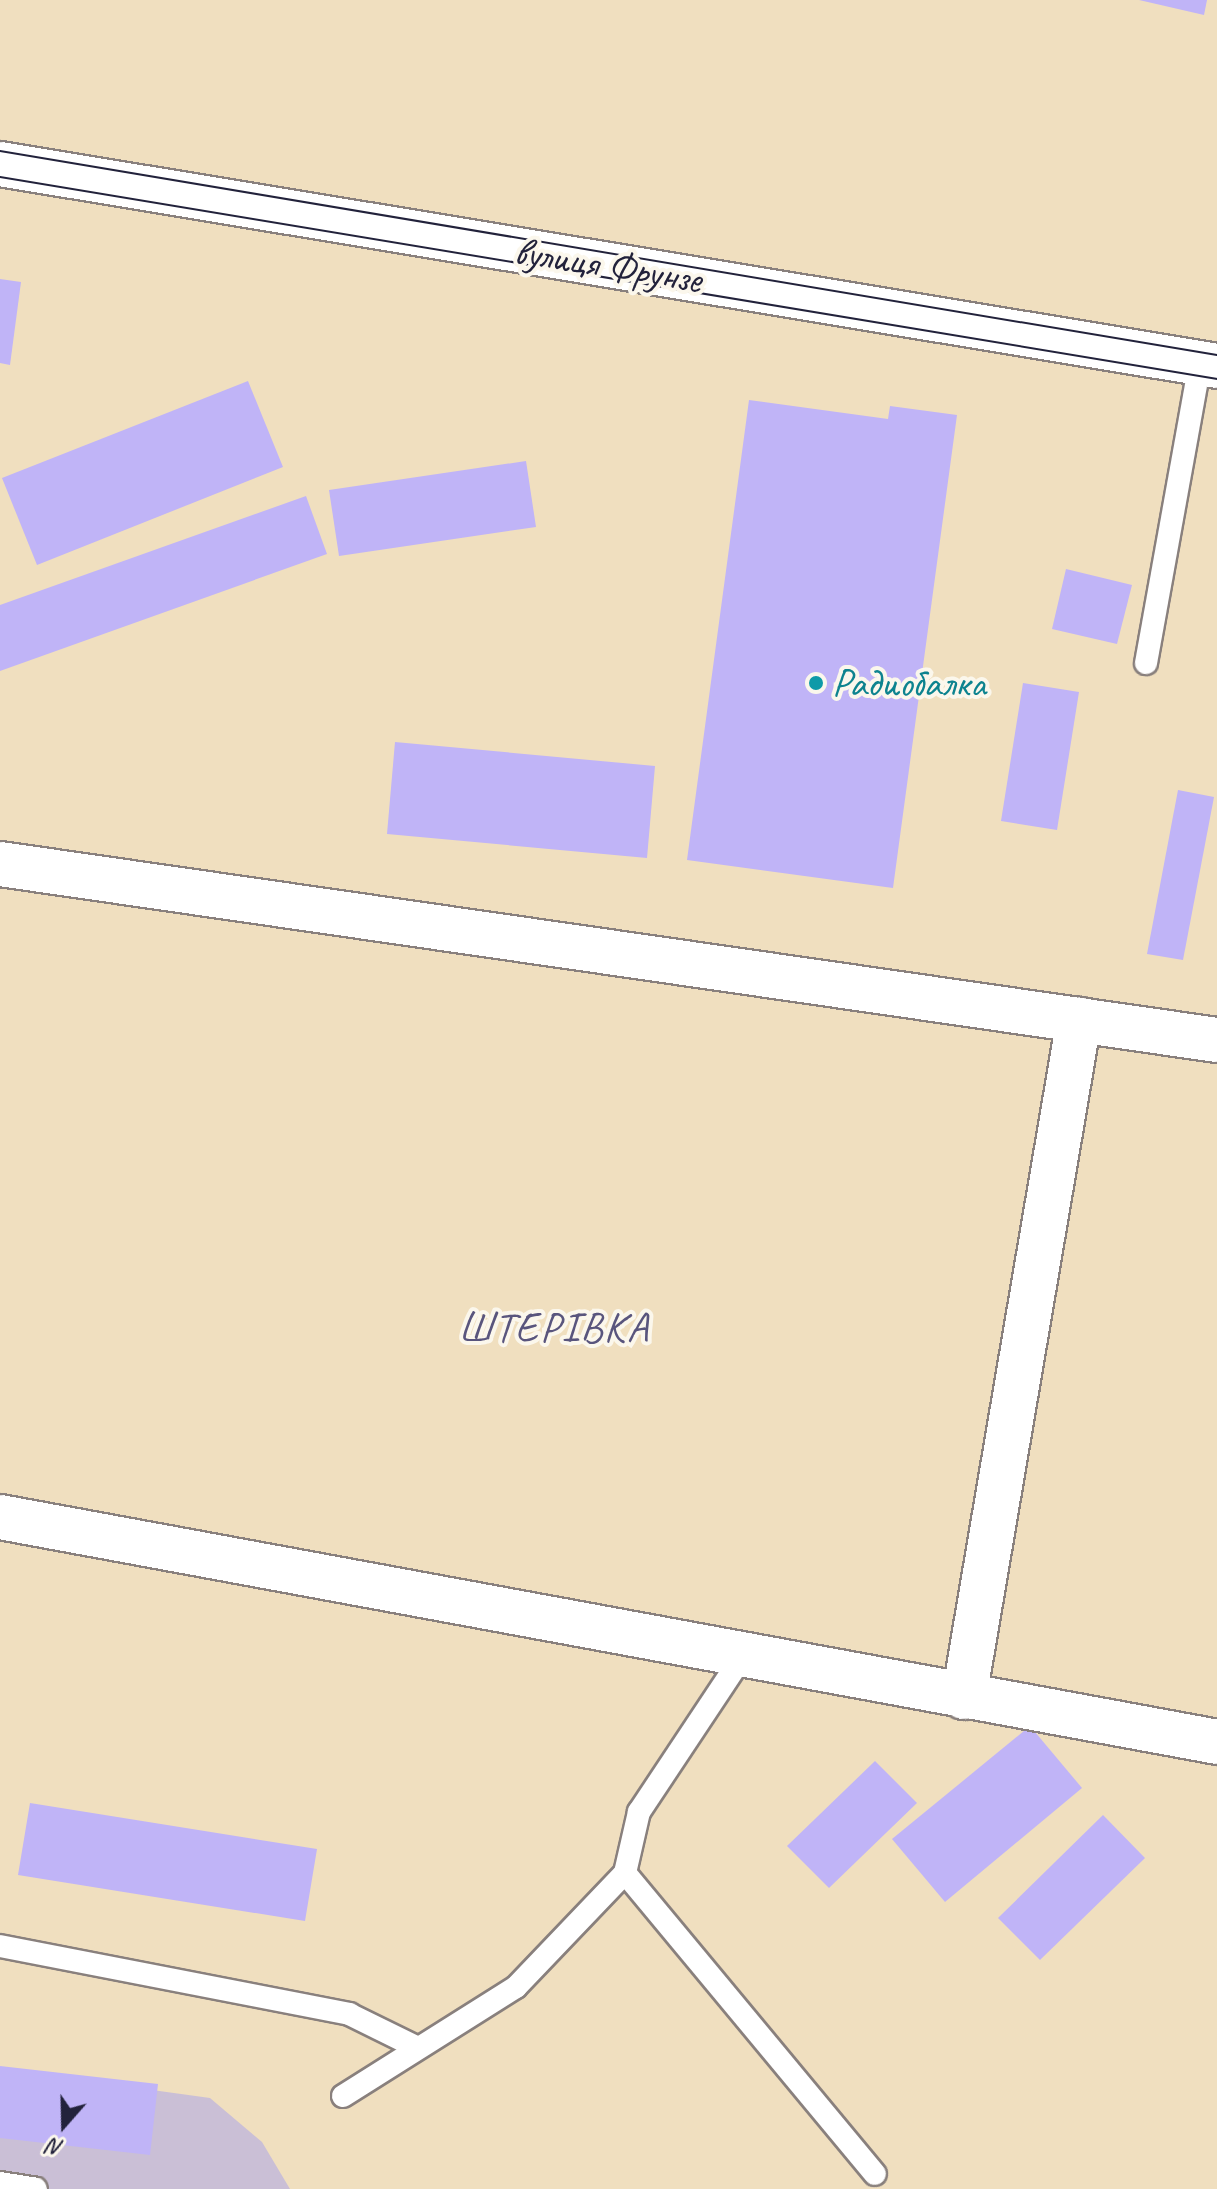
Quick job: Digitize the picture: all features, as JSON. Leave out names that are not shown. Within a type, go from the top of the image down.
[{"type":"street","name":"вулиця Фрунзе","points":[[0,164],[1209,364]]},
{"type":"street","points":[[0,864],[1217,1040]]},
{"type":"street","points":[[964,1697],[1079,1020]]},
{"type":"street","points":[[0,1517],[742,1657],[1217,1742]]},
{"type":"lane","points":[[1146,663],[1209,364]]},
{"type":"lane","points":[[343,2096],[416,2047],[516,1987],[625,1873],[639,1812],[742,1657]]},
{"type":"lane","points":[[625,1873],[875,2174]]},
{"type":"lane","points":[[0,1946],[349,2014],[416,2047]]},
{"type":"lane","points":[[0,2183],[36,2189]]},
{"type":"shaded area","points":[[0,2069],[210,2098],[262,2142],[290,2189],[0,2189]]},
{"type":"building","points":[[1139,0],[1207,0],[1204,15]]},
{"type":"building","points":[[0,279],[21,282],[10,365],[0,363]]},
{"type":"building","points":[[248,381],[283,467],[37,565],[2,478]]},
{"type":"building","name":"Радиобалка","points":[[749,400],[888,419],[890,406],[957,415],[893,888],[687,860]]},
{"type":"building","points":[[526,461],[536,527],[339,556],[329,490]]},
{"type":"building","points":[[306,496],[327,554],[0,671],[0,605]]},
{"type":"building","points":[[1066,569],[1132,585],[1117,644],[1052,629]]},
{"type":"building","points":[[1023,683],[1079,692],[1057,830],[1001,821]]},
{"type":"building","points":[[395,742],[655,766],[647,858],[387,834]]},
{"type":"building","points":[[1178,790],[1214,797],[1183,960],[1147,954]]},
{"type":"building","points":[[1030,1726],[1082,1788],[945,1902],[892,1839]]},
{"type":"building","points":[[875,1761],[917,1803],[829,1888],[787,1846]]},
{"type":"building","points":[[30,1803],[317,1849],[305,1921],[18,1875]]},
{"type":"building","points":[[1103,1815],[1145,1858],[1040,1960],[998,1918]]},
{"type":"building","points":[[0,2066],[158,2084],[150,2155],[0,2138]]},
{"type":"tram line","points":[[0,151],[1217,355]]},
{"type":"tram line","points":[[0,177],[1217,379]]},
{"type":"place","name":"Радиобалка","points":[[816,683]]},
{"type":"district","name":"ШТЕРІВКА","points":[[554,1328]]}]
